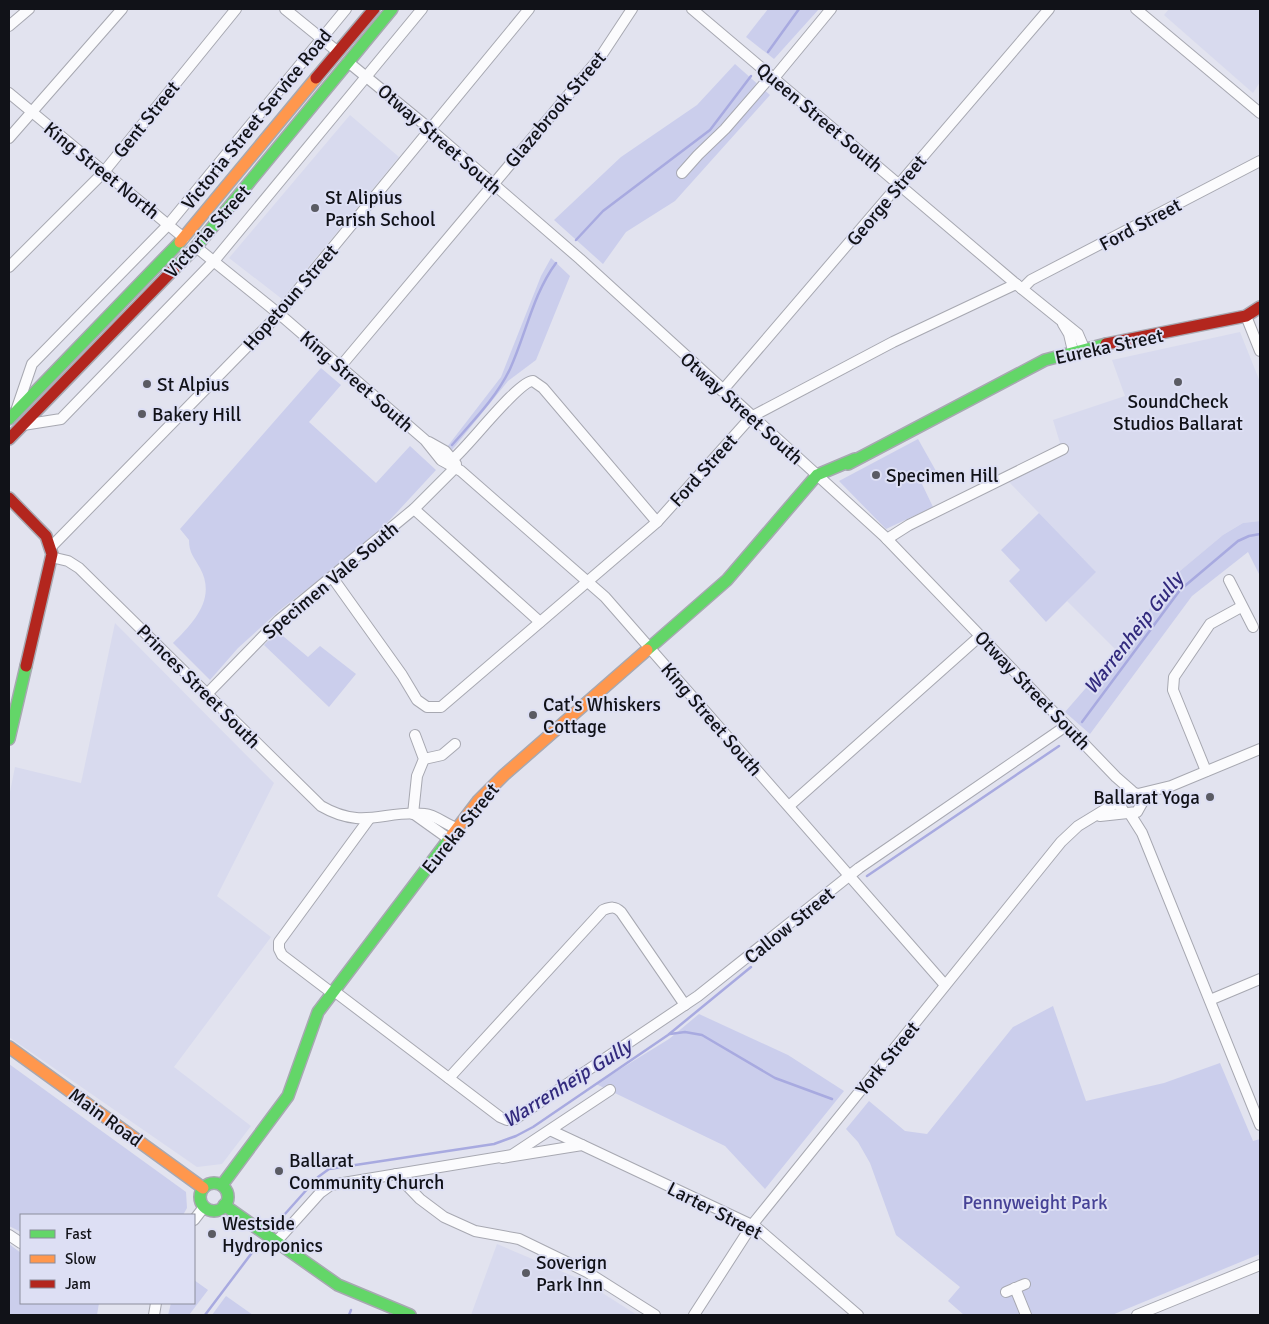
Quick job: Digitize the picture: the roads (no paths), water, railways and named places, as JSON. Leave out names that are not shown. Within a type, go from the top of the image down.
[{"type":"main road","name":"Victoria Street","points":[[12,415],[184,238],[374,9]]},
{"type":"main road","name":"Victoria Street","points":[[9,440],[196,247],[392,9]]},
{"type":"main road","name":"King Street North","points":[[184,238],[196,247]]},
{"type":"main road","name":"Eureka Street","points":[[222,1186],[284,1104],[293,1085],[312,1024],[333,992],[457,828],[497,781],[727,580],[819,477],[1010,378],[1081,352],[1141,344],[1183,330],[1246,316],[1260,307]]},
{"type":"main road","points":[[9,739],[51,552],[44,533],[11,499]]},
{"type":"main road","name":"Main Road","points":[[9,1047],[203,1188]]},
{"type":"main road","points":[[212,1183],[222,1186],[228,1196],[224,1205],[214,1210],[204,1207],[200,1199],[203,1188],[212,1183]]},
{"type":"main road","points":[[224,1205],[345,1289],[410,1315]]},
{"type":"street","points":[[9,26],[29,9]]},
{"type":"street","points":[[9,138],[33,113],[122,9]]},
{"type":"street","name":"Gent Street","points":[[9,267],[103,173],[236,9]]},
{"type":"street","points":[[285,9],[338,52]]},
{"type":"street","name":"Victoria Street Service Road","points":[[12,415],[32,364],[168,225],[346,9]]},
{"type":"street","points":[[22,426],[61,419],[214,261],[422,9]]},
{"type":"street","name":"Hopetoun Street","points":[[51,552],[279,314],[530,9]]},
{"type":"street","name":"Glazebrook Street","points":[[340,367],[601,56],[632,9]]},
{"type":"street","name":"Queen Street South","points":[[692,9],[1062,323],[1081,352]]},
{"type":"street","points":[[682,174],[773,77],[832,9]]},
{"type":"street","name":"George Street","points":[[722,391],[1049,9]]},
{"type":"street","points":[[1136,9],[1260,113]]},
{"type":"street","name":"Otway Street South","points":[[348,62],[430,129],[580,259],[722,391],[887,539],[1066,726],[1116,777],[1135,792]]},
{"type":"street","name":"King Street North","points":[[9,93],[103,173],[184,238]]},
{"type":"street","name":"Ford Street","points":[[332,577],[402,675],[411,693],[427,708],[446,705],[657,522],[751,417],[893,342],[1019,287],[1260,161]]},
{"type":"street","name":"King Street South","points":[[196,247],[279,314],[425,440],[440,459],[457,466],[588,580],[650,648],[945,985]]},
{"type":"street","points":[[1246,316],[1260,351]]},
{"type":"street","name":"Specimen Vale South","points":[[207,694],[279,620],[414,509],[457,466],[473,440],[518,389],[527,382],[533,381],[543,388],[657,522]]},
{"type":"street","points":[[887,539],[909,525],[1063,449]]},
{"type":"street","points":[[414,509],[540,622]]},
{"type":"street","name":"Princes Street South","points":[[51,552],[76,566],[321,806],[344,816],[370,819],[428,814],[457,828]]},
{"type":"street","points":[[1229,580],[1241,607],[1253,627]]},
{"type":"street","points":[[1206,771],[1173,690],[1174,678],[1210,624],[1241,607]]},
{"type":"street","points":[[789,806],[980,636]]},
{"type":"street","name":"Callow Street","points":[[449,1078],[500,1117],[510,1120],[524,1115],[685,1006],[850,876],[1066,726]]},
{"type":"street","points":[[416,735],[424,759],[417,776],[413,814],[420,817],[448,840]]},
{"type":"street","points":[[424,759],[440,756],[455,744]]},
{"type":"street","name":"York Street","points":[[1096,817],[1134,810],[1171,786],[1260,750]]},
{"type":"street","name":"Otway Street South","points":[[1116,777],[1120,798],[1134,810]]},
{"type":"street","name":"York Street","points":[[694,1315],[752,1225],[1061,842],[1078,826],[1096,817],[1125,792],[1171,786]]},
{"type":"street","points":[[1135,792],[1142,799],[1134,810],[1142,833],[1260,1125]]},
{"type":"street","points":[[370,819],[280,940],[279,950],[286,958],[449,1078],[603,910],[612,907],[621,912],[685,1006]]},
{"type":"street","points":[[1210,1000],[1260,979]]},
{"type":"street","points":[[502,1158],[519,1152],[610,1090]]},
{"type":"street","name":"Larter Street","points":[[552,1131],[752,1225],[858,1315]]},
{"type":"street","points":[[276,1242],[328,1186],[340,1182],[582,1145]]},
{"type":"street","points":[[396,1174],[420,1199],[444,1216],[475,1231],[519,1240],[587,1272],[655,1315]]},
{"type":"street","points":[[195,1219],[204,1207]]},
{"type":"street","points":[[9,1235],[20,1242]]},
{"type":"street","points":[[1137,1315],[1260,1265]]},
{"type":"street","points":[[1026,1284],[1011,1290],[1026,1315]]},
{"type":"waterway","points":[[768,52],[799,9]]},
{"type":"waterway","points":[[576,240],[603,211],[710,130],[751,76]]},
{"type":"waterway","points":[[452,445],[484,409],[504,380],[516,356],[541,288],[556,263]]},
{"type":"waterway","name":"Warrenheip Gully","points":[[1082,722],[1180,590],[1238,541],[1260,534]]},
{"type":"waterway","name":"Warrenheip Gully","points":[[867,876],[1059,746]]},
{"type":"waterway","name":"Warrenheip Gully","points":[[276,1224],[318,1177],[329,1169],[494,1144],[533,1127],[668,1035],[751,967]]},
{"type":"waterway","points":[[670,1034],[685,1032],[702,1035],[775,1078],[832,1099]]},
{"type":"waterway","name":"Warrenheip Gully","points":[[205,1315],[257,1246]]},
{"type":"waterway","points":[[349,1315],[351,1310]]},
{"type":"place","name":"St Alipius Parish School","points":[[315,208]]},
{"type":"place","name":"SoundCheck Studios Ballarat","points":[[1178,382]]},
{"type":"place","name":"St Alpius","points":[[147,384]]},
{"type":"place","name":"Bakery Hill","points":[[142,414]]},
{"type":"place","name":"Specimen Hill","points":[[876,475]]},
{"type":"place","name":"Cat's Whiskers Cottage","points":[[533,715]]},
{"type":"place","name":"Ballarat Yoga","points":[[1210,797]]},
{"type":"place","name":"Ballarat Community Church","points":[[279,1171]]},
{"type":"place","name":"Westside Hydroponics","points":[[212,1234]]},
{"type":"place","name":"Soverign Park Inn","points":[[526,1273]]},
{"type":"park label","name":"Pennyweight Park","points":[[1035,1202]]}]
